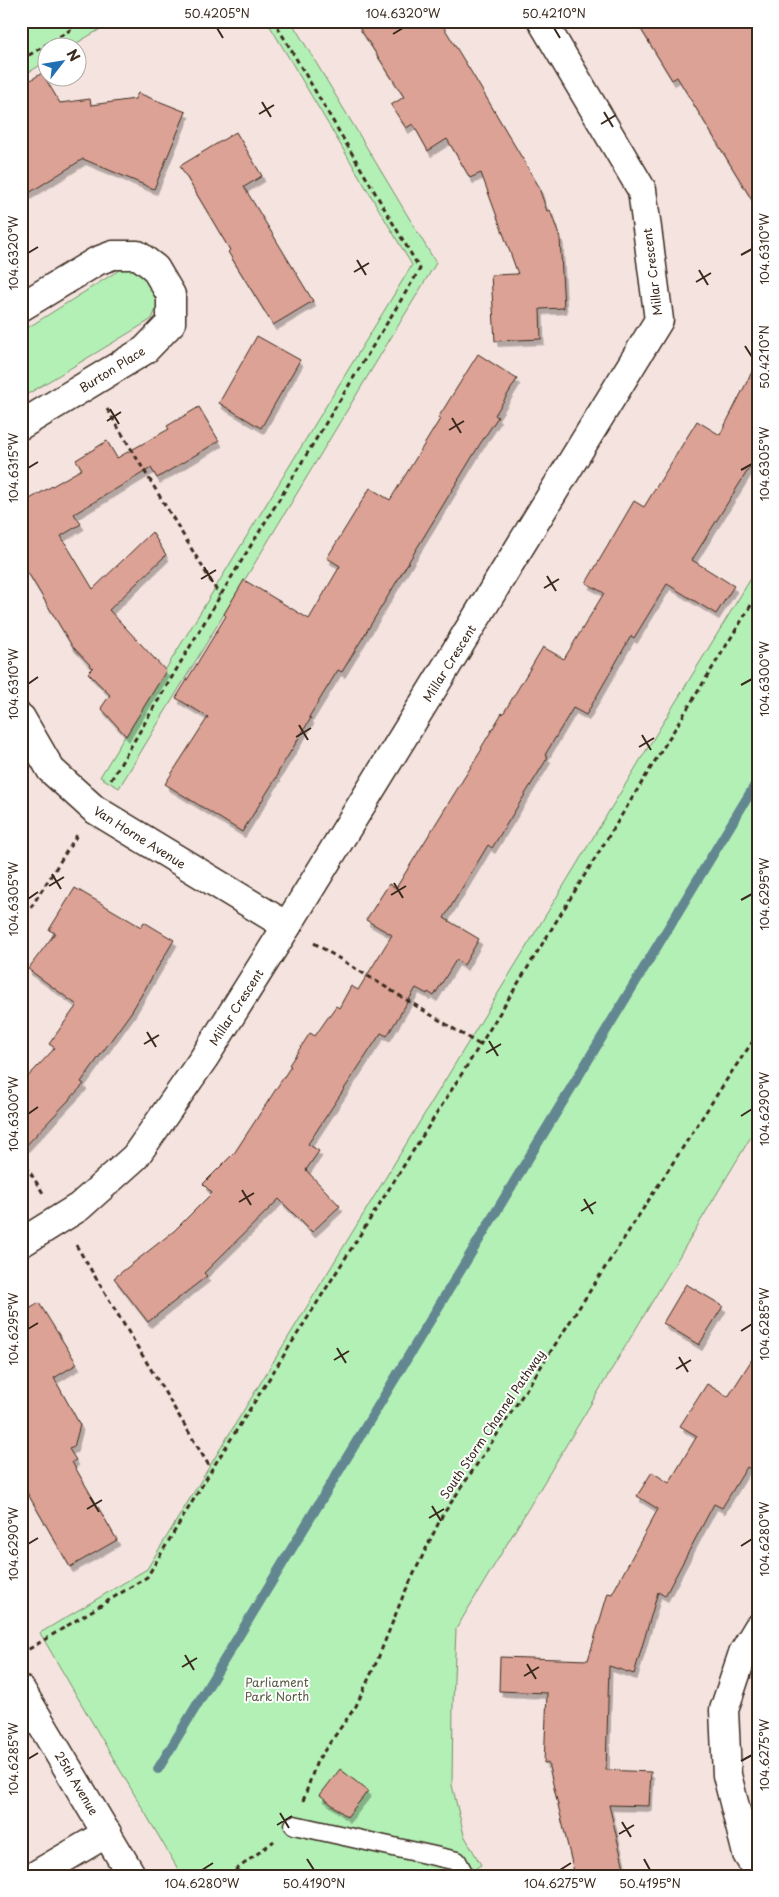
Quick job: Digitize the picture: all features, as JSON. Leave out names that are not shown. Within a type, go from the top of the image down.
[{"type":"street","name":"Millar Crescent","points":[[21,1243],[79,1207],[135,1157],[204,1058],[659,320],[642,190],[542,21]]},
{"type":"street","name":"Burton Place","points":[[21,307],[97,260],[113,255],[138,255],[155,268],[171,295],[171,323],[145,350],[21,425]]},
{"type":"street","name":"Van Horne Avenue","points":[[21,718],[51,770],[94,809],[287,926]]},
{"type":"street","points":[[758,1628],[743,1653],[724,1710],[727,1775],[747,1854],[758,1872]]},
{"type":"street","name":"25th Avenue","points":[[21,1690],[132,1876]]},
{"type":"street","points":[[34,1876],[107,1833]]},
{"type":"lane","points":[[294,1825],[457,1861],[465,1876]]},
{"type":"path","points":[[21,60],[85,21]]},
{"type":"path","points":[[21,923],[94,809],[220,596],[420,269],[274,21]]},
{"type":"path","points":[[91,383],[220,596]]},
{"type":"path","points":[[21,1654],[147,1577],[212,1469],[480,1045],[758,594]]},
{"type":"path","points":[[287,926],[480,1045]]},
{"type":"path","name":"South Storm Channel Pathway","points":[[294,1825],[317,1761],[356,1706],[377,1661],[403,1596],[442,1516],[496,1436],[725,1081],[758,1034]]},
{"type":"path","points":[[21,1158],[212,1469]]},
{"type":"path","points":[[228,1876],[294,1825]]},
{"type":"green space","points":[[21,21],[114,21],[85,38],[38,38],[38,67],[21,77]]},
{"type":"green space","points":[[267,21],[291,21],[436,263],[119,788],[100,777],[412,265]]},
{"type":"green space","points":[[124,267],[138,269],[158,290],[158,304],[152,319],[21,398],[21,332]]},
{"type":"green space","name":"Parliament Park North","points":[[758,567],[758,1125],[456,1629],[452,1785],[464,1835],[481,1865],[463,1876],[182,1876],[40,1633],[147,1569]]},
{"type":"building","points":[[355,21],[440,21],[538,185],[547,211],[550,210],[560,238],[564,308],[540,309],[541,339],[495,341],[491,275],[518,274],[481,173],[470,178],[447,139],[428,151],[413,124],[406,128],[391,105],[404,97]]},
{"type":"building","points":[[636,21],[758,21],[758,210],[677,77],[672,80]]},
{"type":"building","points":[[38,75],[38,88],[51,88],[60,103],[90,99],[91,105],[135,99],[138,93],[186,112],[154,189],[83,159],[21,198],[21,86]]},
{"type":"building","points":[[236,132],[262,176],[244,187],[313,301],[273,325],[228,252],[230,250],[180,166]]},
{"type":"building","points":[[257,336],[300,360],[261,428],[219,403]]},
{"type":"building","points":[[478,354],[517,379],[495,415],[498,417],[342,672],[338,670],[309,717],[311,718],[278,775],[242,832],[165,784],[208,717],[176,698],[226,616],[224,614],[244,580],[309,619],[340,566],[327,558],[370,488],[390,500]]},
{"type":"building","points":[[758,360],[758,454],[692,560],[734,586],[716,614],[667,584],[634,638],[631,636],[586,715],[573,708],[545,755],[548,757],[492,848],[488,845],[444,918],[479,939],[464,965],[456,960],[434,996],[416,988],[387,1036],[381,1033],[308,1144],[319,1151],[306,1170],[340,1206],[312,1232],[279,1199],[204,1273],[207,1276],[148,1322],[114,1278],[174,1231],[212,1193],[203,1184],[235,1152],[291,1066],[289,1065],[310,1033],[315,1036],[336,1006],[339,1008],[351,986],[358,990],[392,935],[366,920],[389,884],[396,888],[543,647],[564,659],[604,593],[586,583],[634,501],[644,507],[697,421],[720,435]]},
{"type":"building","points":[[199,407],[219,441],[157,478],[151,468],[74,514],[81,524],[61,536],[93,589],[152,532],[166,555],[109,610],[166,671],[126,736],[101,708],[110,695],[88,673],[93,668],[72,646],[21,561],[21,504],[82,469],[76,460],[107,441],[117,458],[169,429],[167,426]]},
{"type":"building","points":[[75,888],[141,927],[144,922],[174,940],[132,1011],[81,1082],[84,1084],[21,1151],[21,1084],[55,1048],[49,1044],[77,1005],[28,969],[55,933],[49,930]]},
{"type":"building","points":[[686,1284],[723,1306],[699,1345],[663,1323]]},
{"type":"building","points":[[39,1303],[77,1364],[54,1378],[80,1425],[74,1447],[69,1449],[76,1460],[72,1462],[117,1540],[70,1567],[21,1482],[21,1314]]},
{"type":"building","points":[[758,1350],[758,1474],[747,1467],[722,1508],[714,1504],[665,1596],[658,1592],[634,1674],[609,1666],[606,1770],[651,1772],[649,1806],[609,1805],[626,1876],[575,1876],[548,1763],[544,1763],[547,1693],[499,1691],[500,1657],[588,1660],[608,1593],[612,1594],[658,1509],[637,1496],[652,1472],[669,1483],[697,1436],[680,1426],[707,1384],[728,1397]]},
{"type":"building","points":[[340,1769],[368,1791],[347,1817],[320,1795]]},
{"type":"waterway","points":[[158,1769],[758,780]]}]
